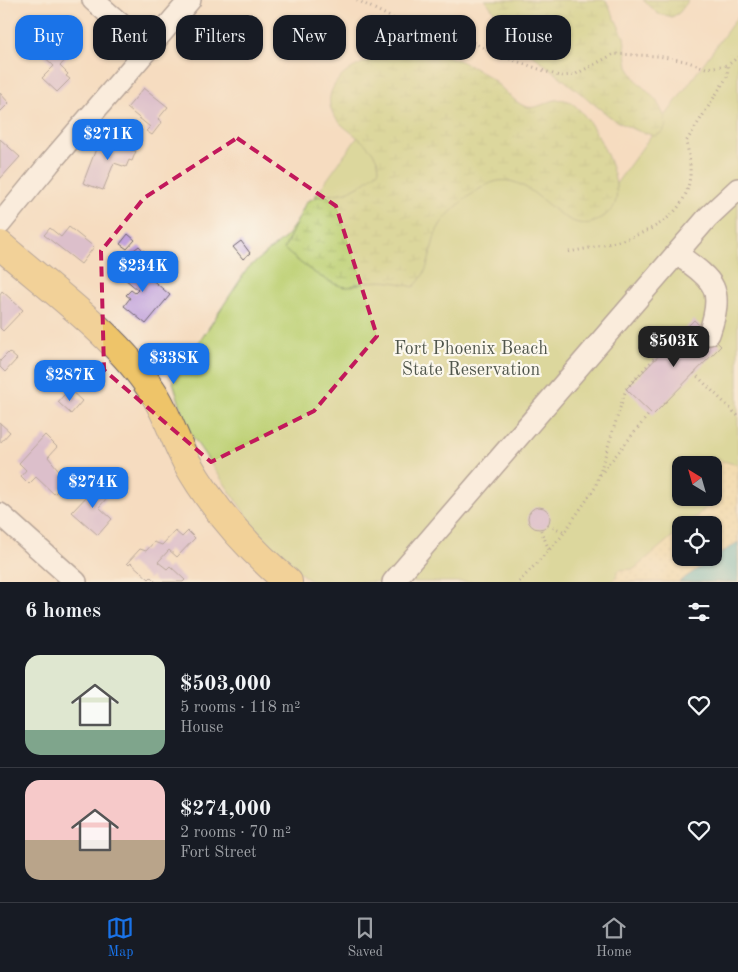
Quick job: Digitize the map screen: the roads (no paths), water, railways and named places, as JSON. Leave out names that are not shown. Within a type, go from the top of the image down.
[{"type":"main road","points":[[0,244],[91,324],[140,373],[154,392],[185,459],[212,502],[247,544],[288,582]]},
{"type":"street","points":[[93,0],[110,15]]},
{"type":"street","points":[[166,27],[190,0]]},
{"type":"street","points":[[0,224],[138,60]]},
{"type":"street","points":[[393,582],[726,198],[738,189]]},
{"type":"street","points":[[677,254],[706,276],[717,295],[717,312],[709,334]]},
{"type":"street","points":[[0,514],[76,582]]},
{"type":"water","points":[[738,542],[738,582],[679,582],[702,566],[722,566],[722,553]]},
{"type":"park label","name":"Fort Phoenix Beach State Reservation","points":[[471,359]]}]
